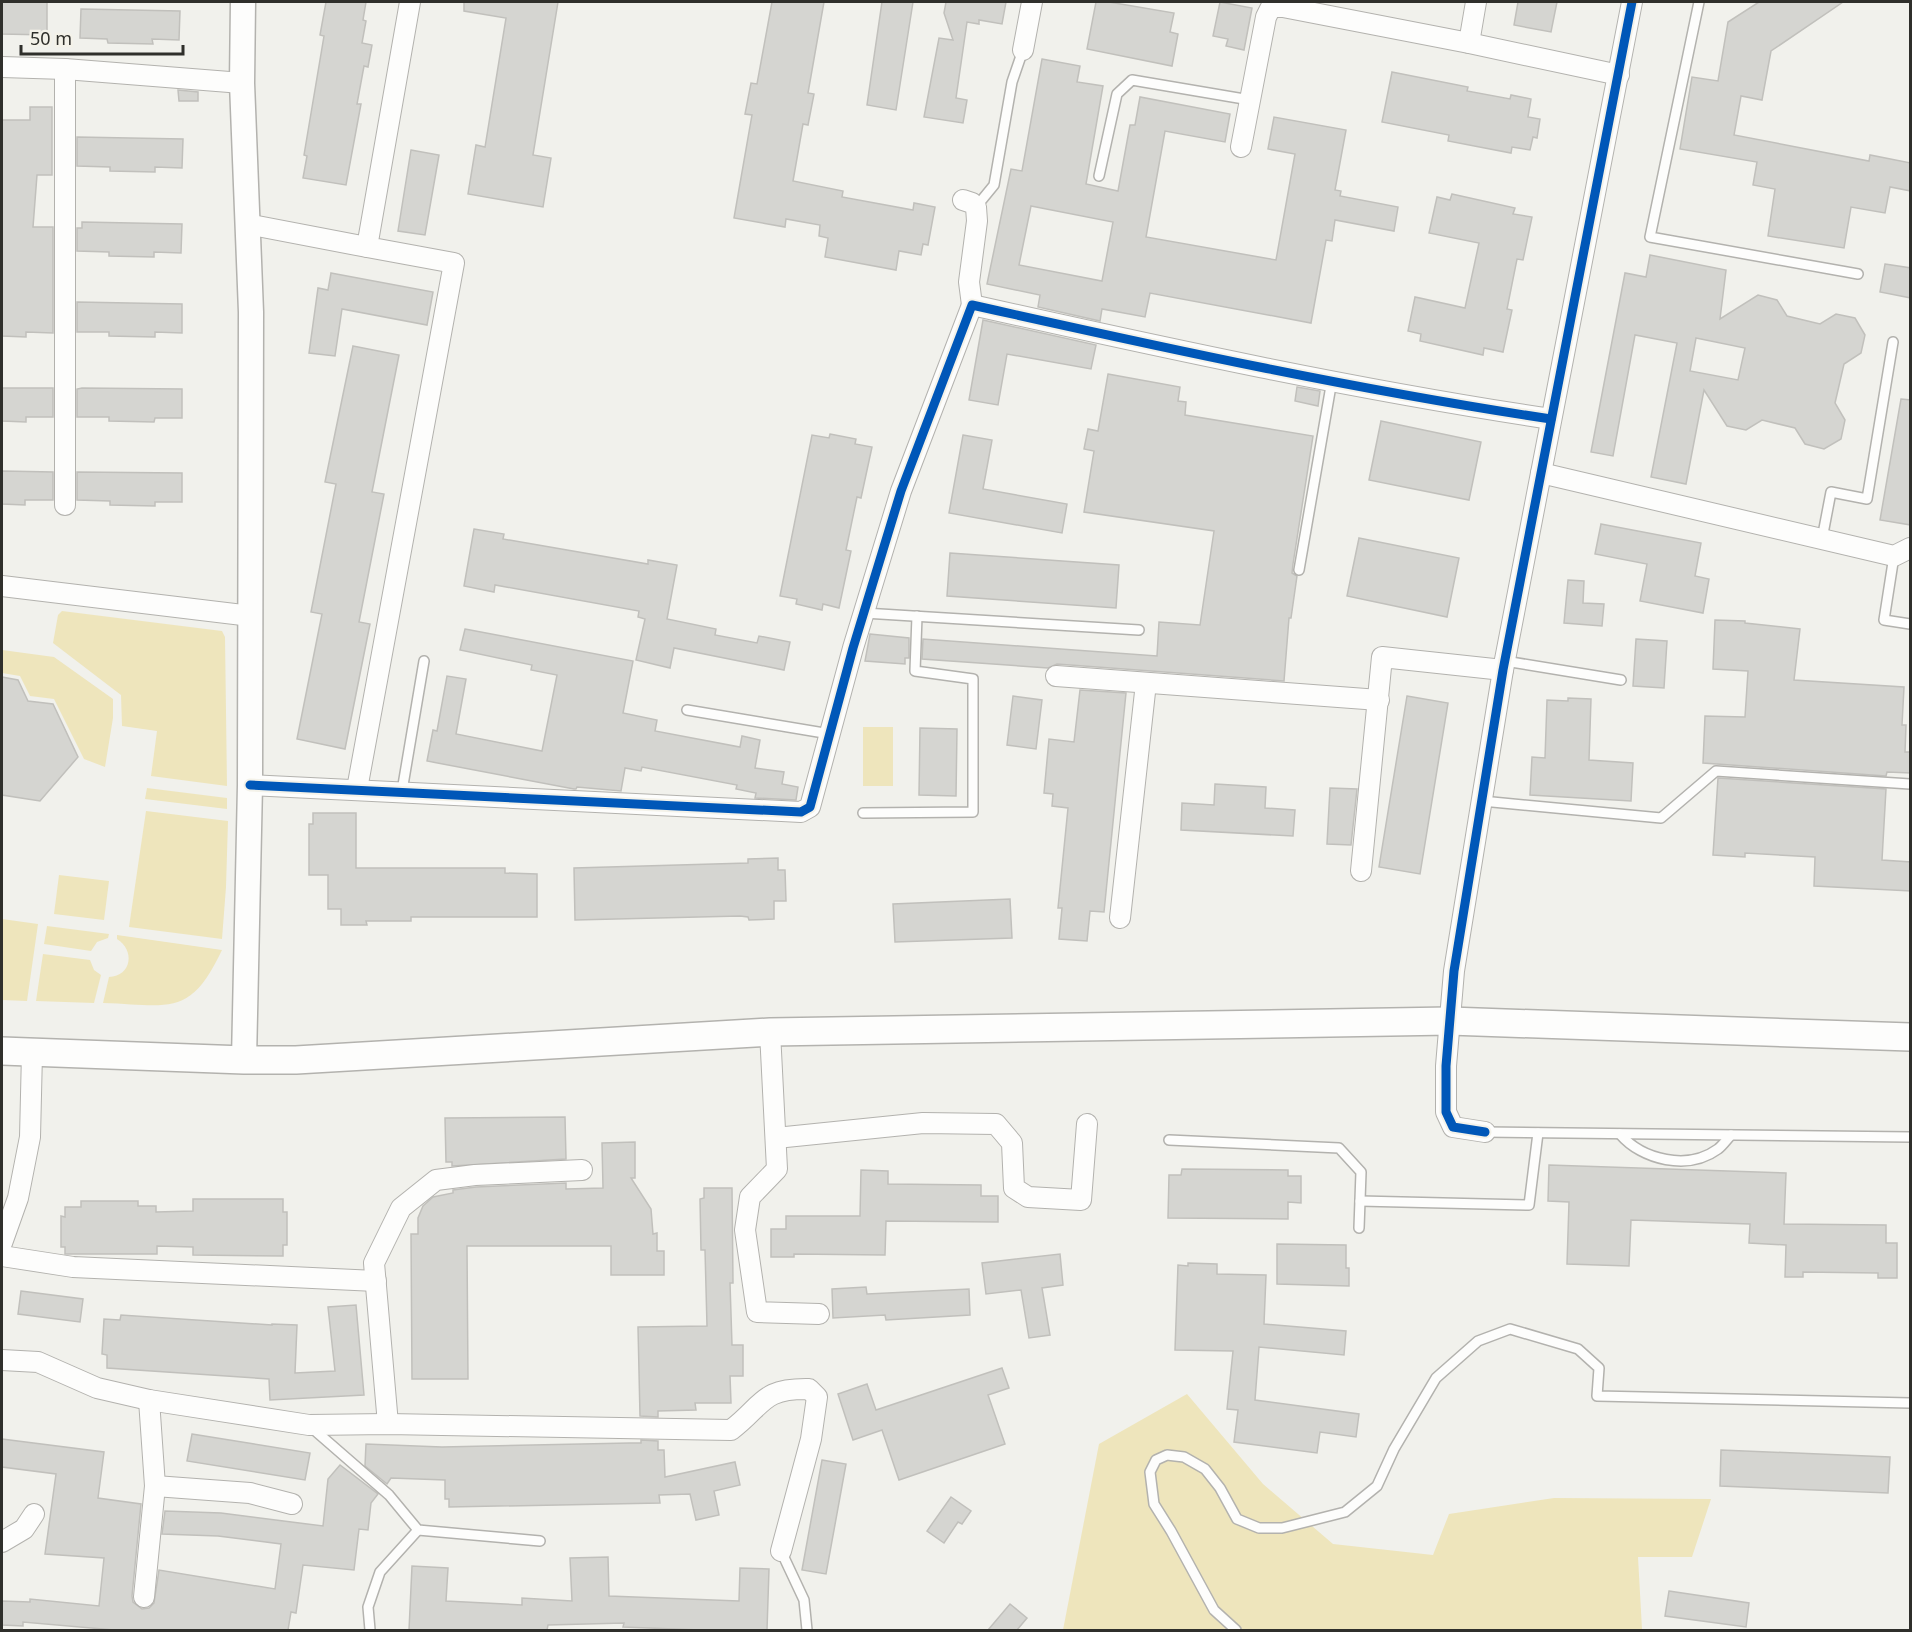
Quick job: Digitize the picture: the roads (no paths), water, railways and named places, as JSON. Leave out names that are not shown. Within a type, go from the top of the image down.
[{"type":"main road","points":[[2,1051],[296,1060],[770,1032],[1450,1021],[1911,1037]]},
{"type":"street","points":[[243,2],[242,83],[251,312],[250,785],[244,1060]]},
{"type":"street","points":[[367,247],[410,2]]},
{"type":"street","points":[[1023,50],[1032,2]]},
{"type":"street","points":[[1469,43],[1476,2]]},
{"type":"street","points":[[1485,1132],[1453,1127],[1446,1112],[1446,1066],[1454,971],[1504,666],[1632,2]]},
{"type":"street","points":[[1241,147],[1266,17],[1271,7],[1283,7],[1469,43],[1619,75]]},
{"type":"street","points":[[2,67],[65,69],[242,83]]},
{"type":"street","points":[[65,69],[65,505]]},
{"type":"street","points":[[250,785],[801,812],[810,807],[901,491],[972,305],[969,282],[977,221],[969,204]]},
{"type":"street","points":[[247,224],[453,263],[357,789]]},
{"type":"street","points":[[972,305],[1088,331],[1451,404],[1551,419]]},
{"type":"street","points":[[1541,472],[1821,539],[1902,552]]},
{"type":"street","points":[[2,586],[251,616]]},
{"type":"street","points":[[1360,872],[1382,657],[1504,666]]},
{"type":"street","points":[[1056,676],[1379,700]]},
{"type":"street","points":[[1120,918],[1146,683]]},
{"type":"street","points":[[770,1032],[777,1169],[750,1197],[745,1230],[757,1312],[819,1314]]},
{"type":"street","points":[[2,1243],[18,1198],[30,1137],[32,1053]]},
{"type":"street","points":[[776,1138],[923,1123],[996,1124],[1012,1143],[1014,1188],[1028,1197],[1081,1200],[1087,1124]]},
{"type":"street","points":[[388,1424],[374,1263],[401,1208],[436,1180],[475,1175],[582,1170]]},
{"type":"street","points":[[2,1256],[73,1267],[376,1281]]},
{"type":"street","points":[[2,1360],[38,1362],[97,1388],[149,1400],[309,1425],[388,1424],[731,1430],[747,1417],[764,1397],[787,1389],[809,1389],[817,1397],[811,1439],[781,1551]]},
{"type":"street","points":[[144,1598],[156,1486],[149,1400]]},
{"type":"street","points":[[156,1486],[250,1493],[292,1504]]},
{"type":"street","points":[[2,1542],[24,1529],[34,1514]]},
{"type":"lane","points":[[1698,2],[1650,237],[1858,274]]},
{"type":"lane","points":[[969,204],[994,185],[1012,82],[1023,50]]},
{"type":"lane","points":[[1099,176],[1117,94],[1132,80],[1250,100]]},
{"type":"lane","points":[[1821,539],[1831,492],[1867,499],[1893,342]]},
{"type":"lane","points":[[1299,570],[1332,380]]},
{"type":"lane","points":[[1902,552],[1884,620],[1911,624]]},
{"type":"lane","points":[[864,613],[1139,630]]},
{"type":"lane","points":[[863,813],[973,812],[973,679],[915,671],[917,616]]},
{"type":"lane","points":[[402,791],[423,661]]},
{"type":"lane","points":[[1504,666],[1621,680]]},
{"type":"lane","points":[[687,710],[830,734]]},
{"type":"lane","points":[[1482,801],[1661,818],[1716,771],[1911,784]]},
{"type":"lane","points":[[1485,1132],[1911,1137]]},
{"type":"lane","points":[[1360,1201],[1529,1205],[1538,1133]]},
{"type":"lane","points":[[1620,1134],[1630,1146],[1644,1153],[1657,1158],[1681,1161],[1708,1155],[1719,1149],[1731,1135]]},
{"type":"lane","points":[[1169,1140],[1339,1148],[1361,1172],[1359,1228]]},
{"type":"lane","points":[[1236,1630],[1214,1610],[1154,1504],[1150,1472],[1156,1460],[1167,1455],[1184,1457],[1205,1468],[1220,1488],[1237,1519],[1259,1528],[1282,1528],[1345,1512],[1377,1486],[1394,1449],[1436,1378],[1478,1341],[1510,1329],[1578,1349],[1599,1368],[1598,1396],[1911,1403]]},
{"type":"lane","points":[[309,1425],[389,1495],[418,1530],[540,1541]]},
{"type":"lane","points":[[370,1630],[368,1607],[380,1572],[418,1530]]},
{"type":"lane","points":[[781,1551],[804,1600],[807,1630]]}]
